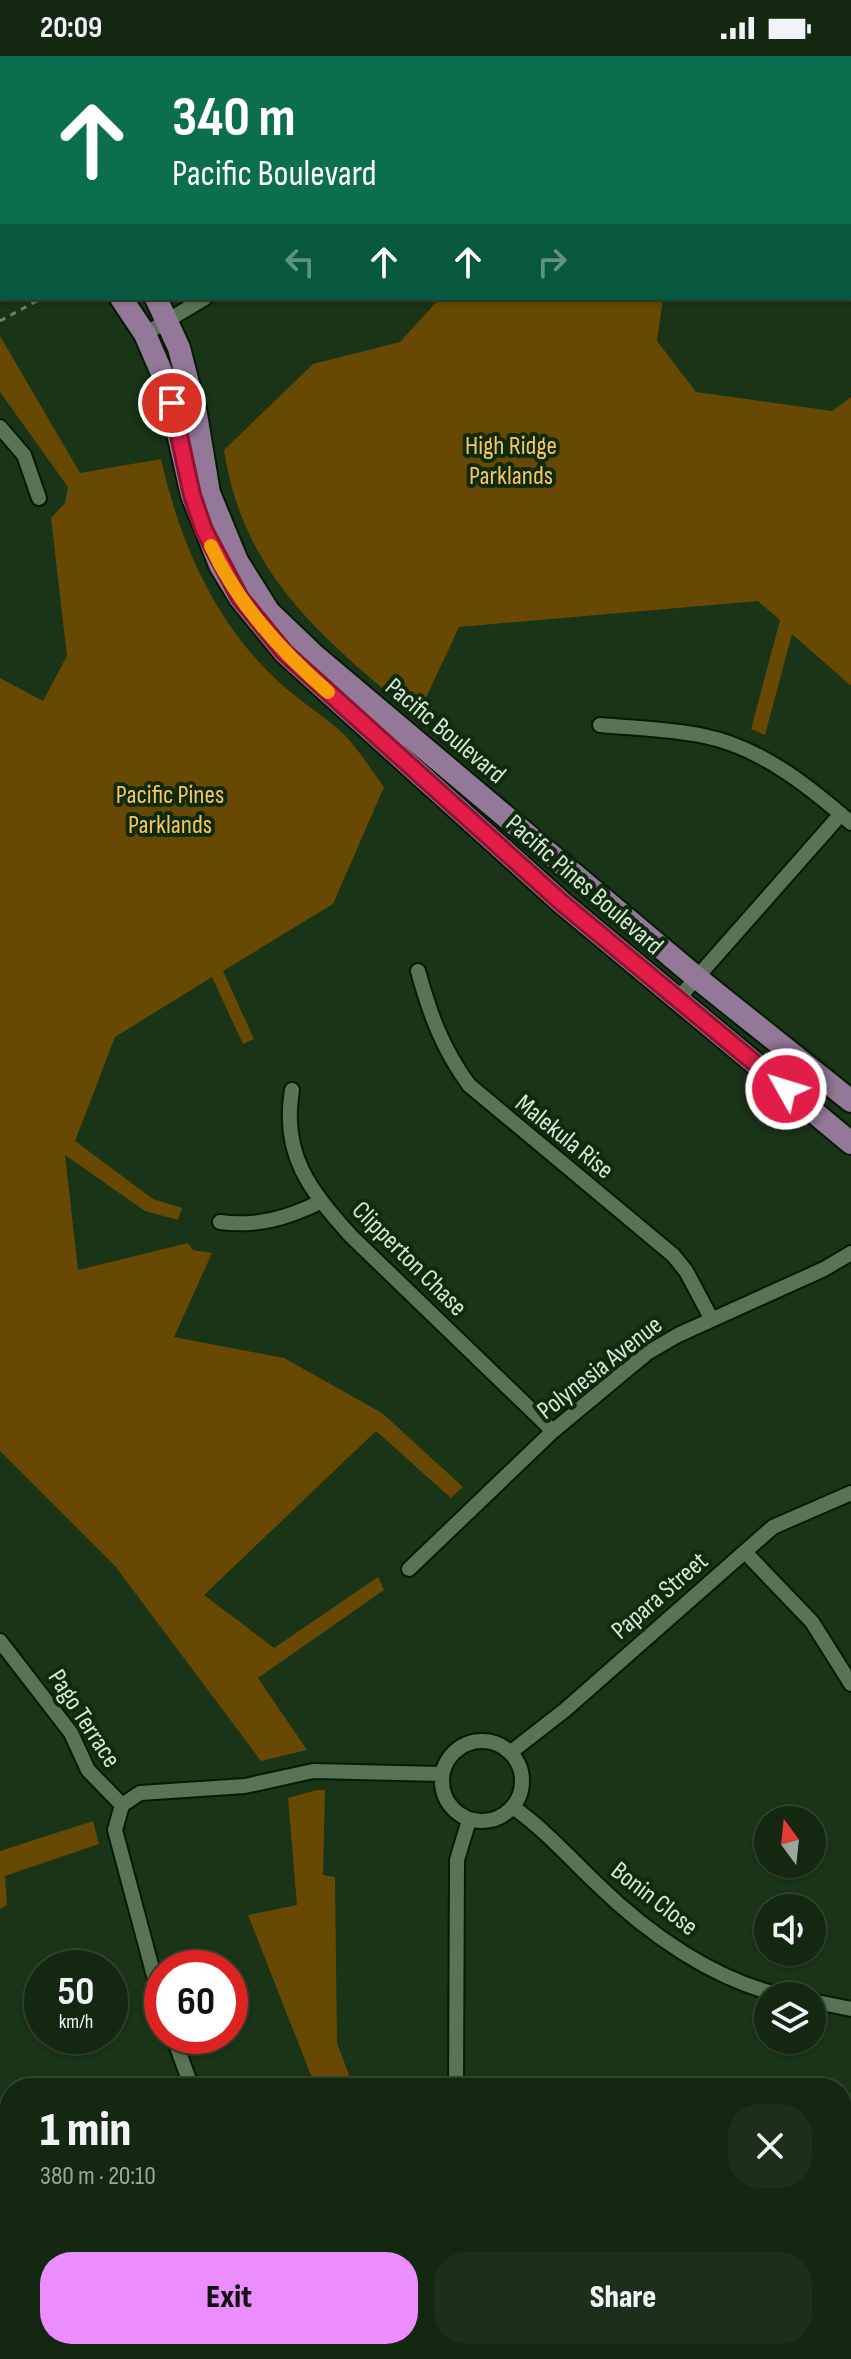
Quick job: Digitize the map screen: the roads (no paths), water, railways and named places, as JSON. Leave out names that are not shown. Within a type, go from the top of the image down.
[{"type":"main road","points":[[122,300],[145,334]]},
{"type":"main road","name":"Pacific Boulevard","points":[[157,300],[168,320],[196,414],[209,493],[237,561],[269,612],[327,666],[697,978],[851,1101]]},
{"type":"main road","name":"Pacific Pines Boulevard","points":[[145,334],[170,397],[192,495],[220,565],[240,598],[285,653],[561,902],[851,1143]]},
{"type":"street","points":[[145,334],[202,300]]},
{"type":"street","points":[[0,427],[24,455],[39,498]]},
{"type":"street","points":[[600,725],[706,736],[758,755],[846,819],[677,1000]]},
{"type":"street","name":"Malekula Rise","points":[[418,971],[434,1027],[448,1056],[469,1085],[673,1255],[686,1271],[711,1318]]},
{"type":"street","name":"Clipperton Chase","points":[[292,1090],[287,1119],[292,1148],[320,1202],[351,1236],[553,1431]]},
{"type":"street","points":[[220,1222],[248,1226],[300,1212],[320,1202]]},
{"type":"street","name":"Polynesia Avenue","points":[[409,1569],[553,1431],[647,1353],[711,1318],[824,1269],[851,1253]]},
{"type":"street","name":"Papara Street","points":[[511,1752],[565,1710],[773,1527],[851,1493]]},
{"type":"street","points":[[745,1552],[812,1622],[851,1684]]},
{"type":"street","name":"Pago Terrace","points":[[0,1641],[71,1733],[88,1770],[122,1805],[115,1830],[147,1950]]},
{"type":"street","points":[[470,1742],[498,1744],[511,1752],[523,1779],[521,1794],[513,1807],[493,1820],[469,1820],[447,1802],[442,1774],[447,1760],[470,1742]]},
{"type":"street","points":[[122,1805],[140,1793],[245,1786],[313,1771],[442,1774]]},
{"type":"street","name":"Bonin Close","points":[[513,1807],[547,1832],[596,1883],[651,1930],[726,1976],[754,1985]]},
{"type":"street","points":[[456,2078],[457,1860],[469,1820]]},
{"type":"street","points":[[826,2004],[851,2009]]},
{"type":"street","points":[[180,2054],[188,2078]]},
{"type":"park label","name":"High Ridge Parklands","points":[[511,460]]},
{"type":"park label","name":"Pacific Pines Parklands","points":[[170,809]]}]
